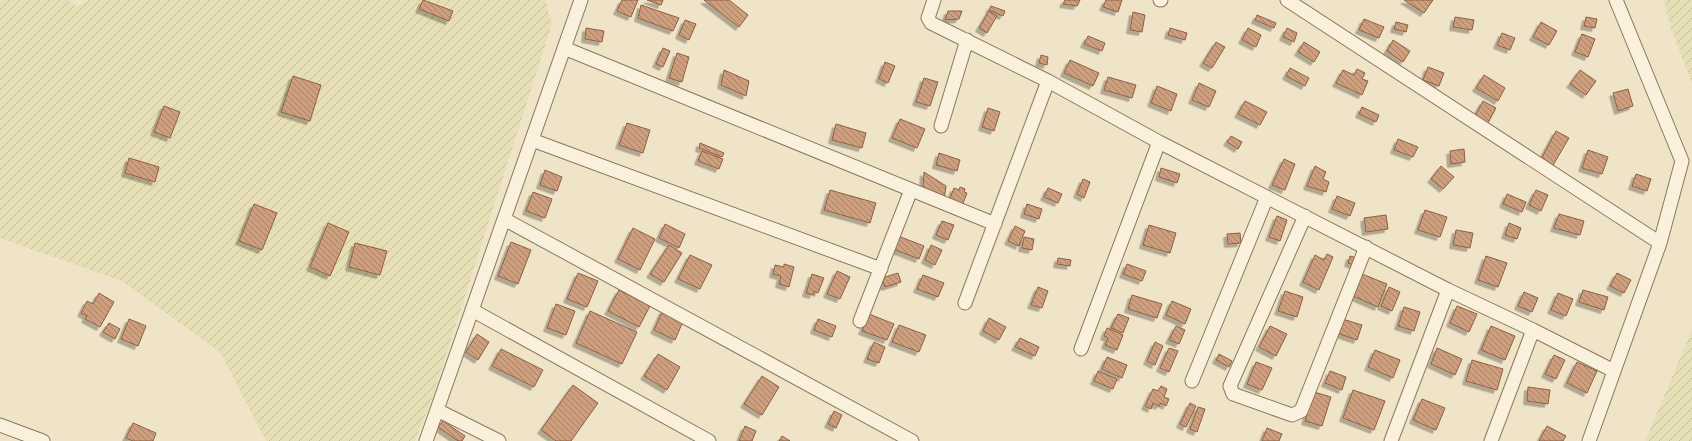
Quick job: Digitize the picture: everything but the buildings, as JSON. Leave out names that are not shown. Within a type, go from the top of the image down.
[{"type":"street","points":[[426,441],[581,0]]},
{"type":"street","points":[[934,0],[928,18],[931,23],[1048,81],[1159,142],[1448,290],[1533,330],[1614,371]]},
{"type":"street","points":[[1288,0],[1660,243]]},
{"type":"street","points":[[1589,441],[1660,243],[1682,161],[1616,0]]},
{"type":"street","points":[[941,126],[967,40]]},
{"type":"street","points":[[564,48],[995,224]]},
{"type":"street","points":[[965,303],[1048,81]]},
{"type":"street","points":[[532,140],[881,269]]},
{"type":"street","points":[[1081,349],[1159,142]]},
{"type":"street","points":[[860,321],[911,190]]},
{"type":"street","points":[[1192,380],[1267,197]]},
{"type":"street","points":[[1305,216],[1230,386],[1233,394],[1292,415],[1300,411],[1366,247]]},
{"type":"street","points":[[504,218],[912,441]]},
{"type":"street","points":[[1391,441],[1448,290]]},
{"type":"street","points":[[472,310],[709,441]]},
{"type":"street","points":[[1491,441],[1533,330]]},
{"type":"street","points":[[437,410],[499,441]]},
{"type":"street","points":[[0,424],[43,441]]},
{"type":"shaded area","points":[[0,0],[67,0],[78,6],[89,0],[545,0],[552,24],[434,393],[415,441],[266,441],[220,352],[122,281],[0,238]]},
{"type":"shaded area","points":[[1664,0],[1692,0],[1692,83],[1671,29]]},
{"type":"shaded area","points":[[1692,330],[1692,441],[1645,441]]}]
